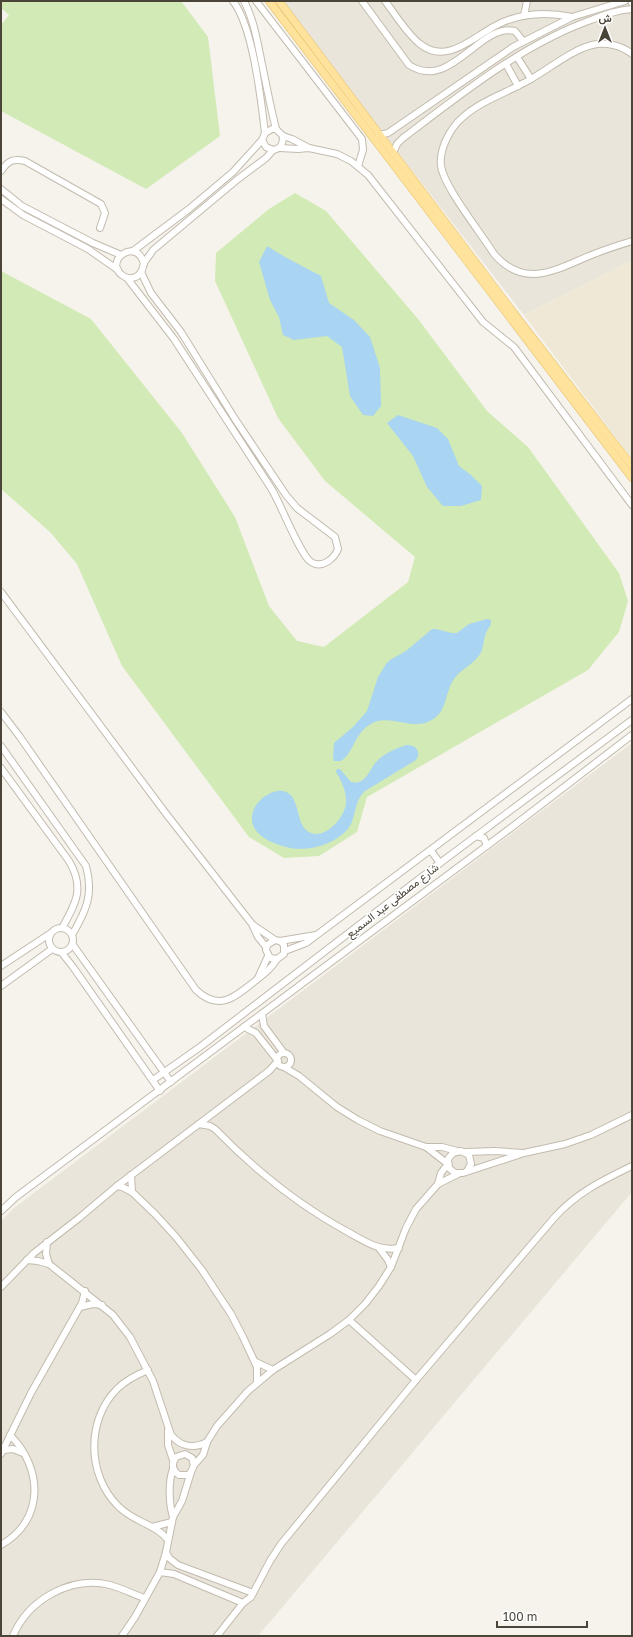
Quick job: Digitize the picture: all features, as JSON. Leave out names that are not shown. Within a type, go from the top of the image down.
[{"type":"main road","points":[[269,1],[632,478]]},
{"type":"main road","points":[[279,1],[379,135],[632,466]]},
{"type":"street","points":[[118,270],[117,262],[121,255],[129,251],[133,251],[233,172],[262,140],[265,133],[263,113],[248,35],[243,17],[233,1]]},
{"type":"street","points":[[244,1],[256,35],[276,129],[283,136],[309,148],[337,154],[358,166],[372,181],[483,322],[514,347],[632,505]]},
{"type":"street","points":[[256,1],[362,139],[362,156],[358,166]]},
{"type":"street","points":[[362,1],[409,65],[417,70],[428,73],[441,70],[490,36],[504,30],[515,30],[523,41]]},
{"type":"street","points":[[385,1],[421,45],[430,50],[445,52],[460,48],[489,29],[503,22],[524,16],[551,13],[572,17]]},
{"type":"street","points":[[524,16],[527,1]]},
{"type":"street","points":[[379,135],[388,133],[497,57],[523,41],[572,17],[625,1]]},
{"type":"street","points":[[393,153],[397,144],[403,138],[443,108],[517,57],[566,29],[612,12],[632,9]]},
{"type":"street","points":[[632,54],[616,46],[605,44],[593,45],[582,49],[518,86],[478,105],[461,118],[449,134],[443,150],[441,166],[447,183],[494,254],[499,260],[514,270],[527,274],[549,273],[596,253],[632,241]]},
{"type":"street","points":[[517,57],[531,79]]},
{"type":"street","points":[[506,64],[518,86]]},
{"type":"street","points":[[436,99],[443,108]]},
{"type":"street","points":[[265,133],[272,129],[276,129]]},
{"type":"street","points":[[280,148],[283,143],[283,136]]},
{"type":"street","points":[[262,140],[266,147],[273,150]]},
{"type":"street","points":[[127,278],[135,277],[141,272],[144,264],[154,250],[238,179],[257,166],[273,150],[280,148],[309,148]]},
{"type":"street","points":[[1,171],[7,163],[12,160],[17,159],[25,161],[101,204],[105,213],[100,228]]},
{"type":"street","points":[[233,172],[238,179]]},
{"type":"street","points":[[1,189],[22,206],[93,243],[121,255]]},
{"type":"street","points":[[1,199],[23,215],[88,249],[127,278],[174,339],[275,494],[296,540],[308,558],[311,562],[322,564],[331,560],[338,549],[335,537],[297,508],[286,495],[235,419],[181,332],[151,293],[141,272]]},
{"type":"street","points":[[133,251],[140,256],[144,264]]},
{"type":"street","points":[[228,423],[235,419]]},
{"type":"street","points":[[1,592],[252,924],[258,937],[266,947],[268,956],[258,978]]},
{"type":"street","points":[[1,712],[196,990],[210,1000],[225,1000],[236,996],[270,969],[285,951],[306,943],[431,851],[632,699]]},
{"type":"street","name":"شارع مصطفى عبد السميع","points":[[153,1080],[200,1047],[440,863],[632,720]]},
{"type":"street","name":"شارع مصطفى عبد السميع","points":[[1,1210],[16,1197],[487,846],[632,735]]},
{"type":"street","points":[[1,746],[86,866],[90,892],[82,919],[72,935],[72,945],[170,1082]]},
{"type":"street","points":[[1,758],[6,753]]},
{"type":"street","points":[[1,768],[70,861],[75,870],[78,881],[76,904],[62,928]]},
{"type":"street","points":[[505,815],[505,823],[512,827]]},
{"type":"street","points":[[476,836],[484,838],[487,846]]},
{"type":"street","points":[[431,851],[440,863]]},
{"type":"street","points":[[252,924],[284,945],[285,951]]},
{"type":"street","points":[[1,966],[57,928],[67,930],[72,935]]},
{"type":"street","points":[[51,932],[49,939],[52,949]]},
{"type":"street","points":[[266,947],[269,942],[317,934]]},
{"type":"street","points":[[62,953],[68,950],[72,945]]},
{"type":"street","points":[[52,949],[62,953],[160,1091]]},
{"type":"street","points":[[1,986],[52,949]]},
{"type":"street","points":[[268,956],[277,959]]},
{"type":"street","points":[[262,1014],[264,1026],[284,1053],[290,1055],[291,1061],[298,1076]]},
{"type":"street","points":[[244,1027],[256,1033],[280,1064],[298,1076],[332,1103],[358,1120],[380,1131],[426,1147],[448,1164],[452,1171],[458,1174]]},
{"type":"street","points":[[280,1064],[279,1056],[284,1053]]},
{"type":"street","points":[[1,1287],[47,1242],[131,1175],[269,1071],[280,1064],[289,1065],[291,1061]]},
{"type":"street","points":[[213,1113],[216,1129]]},
{"type":"street","points":[[122,1636],[160,1572],[166,1552],[172,1520],[182,1501],[194,1465],[203,1454],[207,1442],[228,1413],[257,1383],[273,1370],[317,1343],[349,1320],[365,1304],[379,1286],[391,1266],[406,1228],[416,1209],[438,1184],[467,1171],[480,1169],[524,1153],[565,1144],[591,1135],[632,1115]]},
{"type":"street","points":[[199,1124],[216,1129],[257,1170],[303,1204],[339,1227],[379,1248],[384,1253],[391,1266]]},
{"type":"street","points":[[426,1147],[442,1147],[466,1152],[495,1151],[524,1153]]},
{"type":"street","points":[[438,1184],[441,1173],[448,1164],[450,1156],[457,1151]]},
{"type":"street","points":[[466,1152],[471,1159],[471,1164],[467,1171]]},
{"type":"street","points":[[218,1636],[243,1603],[253,1593],[281,1544],[416,1380],[562,1208],[581,1193],[632,1166]]},
{"type":"street","points":[[131,1175],[132,1192]]},
{"type":"street","points":[[117,1186],[132,1192],[176,1237],[202,1270],[231,1314],[256,1362],[258,1372],[257,1383]]},
{"type":"street","points":[[47,1242],[46,1254],[49,1264]]},
{"type":"street","points":[[379,1248],[399,1248]]},
{"type":"street","points":[[27,1260],[49,1264],[113,1314],[130,1337],[148,1370],[162,1404],[168,1429],[168,1445],[173,1460],[170,1500],[172,1520]]},
{"type":"street","points":[[2,1452],[44,1369],[80,1307],[85,1291]]},
{"type":"street","points":[[80,1307],[93,1304],[102,1305]]},
{"type":"street","points":[[349,1320],[416,1380]]},
{"type":"street","points":[[256,1362],[273,1370]]},
{"type":"street","points":[[148,1370],[123,1383],[108,1400],[98,1422],[94,1447],[95,1462],[99,1476],[110,1496],[124,1512],[159,1530],[168,1540]]},
{"type":"street","points":[[168,1429],[175,1440],[187,1446],[201,1445],[207,1442]]},
{"type":"street","points":[[1,1545],[7,1542],[21,1528],[29,1516],[35,1491],[34,1478],[30,1465],[10,1435]]},
{"type":"street","points":[[185,1454],[187,1446]]},
{"type":"street","points":[[2,1452],[13,1449],[23,1453]]},
{"type":"street","points":[[173,1460],[180,1454],[185,1454],[192,1458],[194,1465]]},
{"type":"street","points":[[173,1469],[179,1475],[188,1475],[191,1472]]},
{"type":"street","points":[[151,1527],[172,1520]]},
{"type":"street","points":[[166,1552],[173,1562],[178,1565],[253,1593]]},
{"type":"street","points":[[160,1572],[174,1574],[243,1603]]},
{"type":"street","points":[[13,1636],[23,1619],[34,1606],[47,1596],[69,1586],[85,1584],[109,1585],[144,1598]]},
{"type":"shaded area","points":[[284,1],[632,1],[632,260],[524,315],[370,116]]},
{"type":"shaded area","points":[[632,260],[632,459],[524,315]]},
{"type":"shaded area","points":[[632,743],[632,1192],[258,1636],[1,1636],[1,1221],[14,1208]]},
{"type":"green space","points":[[1,1],[181,1],[208,37],[220,136],[146,189],[1,111],[1,25],[9,15],[1,8]]},
{"type":"green space","points":[[295,193],[326,211],[418,319],[487,411],[528,447],[619,573],[628,601],[619,632],[588,670],[367,797],[357,832],[319,856],[284,858],[249,837],[122,666],[77,564],[50,532],[1,489],[1,271],[91,319],[182,433],[235,517],[269,606],[297,641],[324,647],[408,582],[415,557],[325,481],[278,418],[215,281],[216,253],[269,209]]},
{"type":"water","points":[[267,246],[321,276],[329,303],[354,320],[370,337],[380,368],[381,406],[373,416],[363,415],[350,396],[342,347],[327,336],[294,340],[283,335],[279,317],[270,300],[259,262]]},
{"type":"water","points":[[398,415],[437,428],[448,439],[459,466],[482,486],[481,500],[461,506],[443,506],[427,487],[413,456],[387,423]]},
{"type":"water","points":[[487,619],[491,620],[491,623],[485,636],[481,652],[474,661],[454,679],[442,710],[438,715],[425,723],[418,724],[383,720],[377,721],[361,732],[349,753],[341,761],[334,761],[334,743],[353,727],[367,711],[378,677],[390,660],[406,651],[432,629],[457,633],[469,624]]},
{"type":"water","points":[[406,745],[417,749],[418,757],[416,760],[365,791],[357,802],[351,824],[346,831],[331,842],[313,848],[294,849],[269,841],[261,836],[255,829],[252,823],[252,817],[256,805],[265,796],[271,793],[284,791],[290,794],[293,799],[305,829],[311,833],[318,834],[324,832],[336,823],[346,804],[345,791],[336,772],[337,769],[340,769],[351,782],[356,783],[367,776],[375,763],[381,757]]}]
